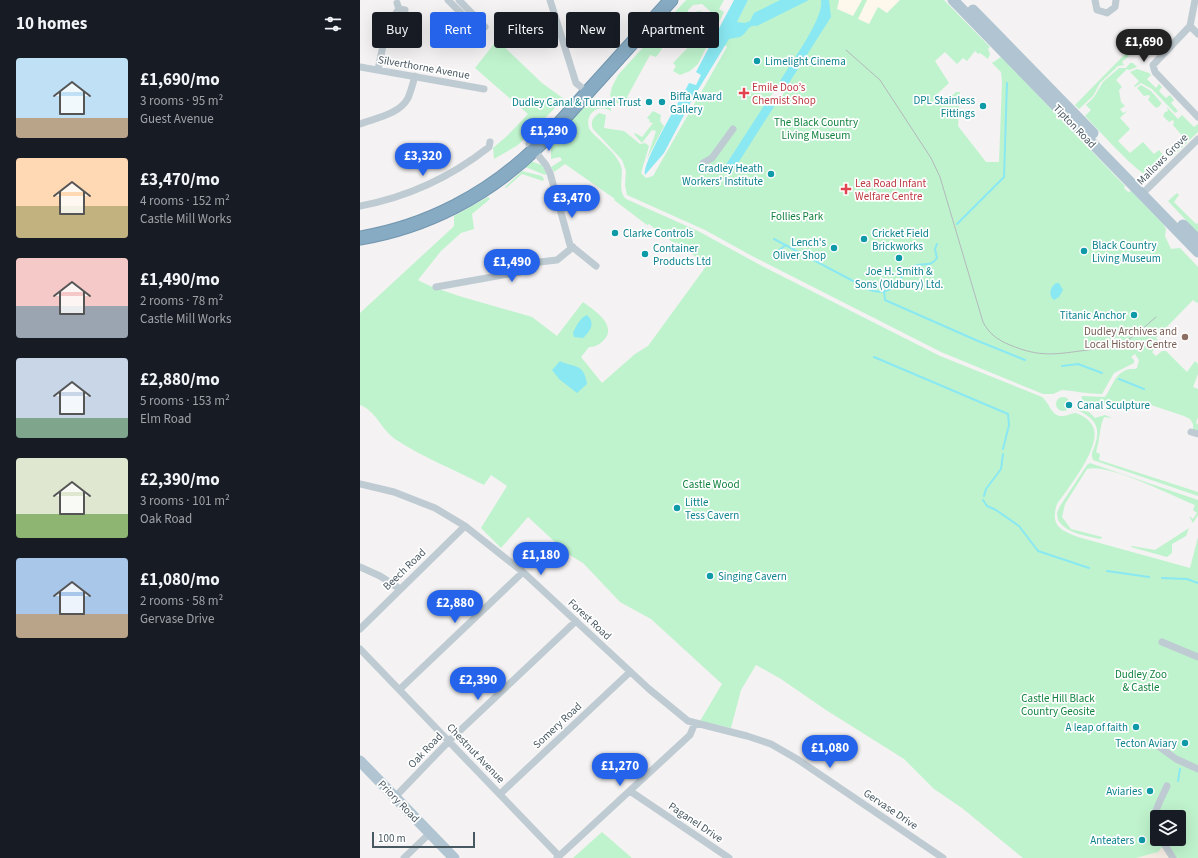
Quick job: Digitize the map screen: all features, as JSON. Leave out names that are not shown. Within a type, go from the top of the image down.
[{"type":"highway","points":[[360,229],[390,223],[446,204],[532,146],[581,87],[660,0]]},
{"type":"highway","points":[[360,238],[394,231],[422,222],[458,205],[504,175],[671,0]]},
{"type":"main road","name":"Tipton Road","points":[[952,0],[1072,116]]},
{"type":"main road","name":"Tipton Road","points":[[963,0],[1144,192],[1198,252]]},
{"type":"main road","name":"Tipton Road","points":[[1144,192],[1198,240]]},
{"type":"main road","name":"Priory Road","points":[[360,761],[454,858]]},
{"type":"street","points":[[448,0],[460,12]]},
{"type":"street","points":[[459,0],[471,12]]},
{"type":"street","points":[[550,0],[576,83],[581,87]]},
{"type":"street","points":[[1095,0],[1097,10],[1107,14],[1113,10],[1116,0]]},
{"type":"street","points":[[1195,0],[1190,26],[1153,65],[1155,72],[1198,117]]},
{"type":"street","points":[[378,70],[387,25],[400,7]]},
{"type":"street","points":[[1190,26],[1198,34]]},
{"type":"street","name":"Silverthorne Avenue","points":[[360,66],[484,89]]},
{"type":"street","points":[[360,124],[396,111],[403,106],[408,98],[415,76]]},
{"type":"street","points":[[703,163],[712,158],[734,129]]},
{"type":"street","points":[[360,206],[406,194],[447,176],[471,161],[489,147],[490,142]]},
{"type":"street","name":"Mallows Grove","points":[[1144,192],[1197,143]]},
{"type":"street","points":[[532,146],[550,173],[567,235],[573,247],[596,266]]},
{"type":"street","points":[[436,287],[520,272],[531,263],[557,260],[573,247]]},
{"type":"street","name":"Forest Road","points":[[360,484],[394,492],[435,508],[465,526],[524,572],[630,672],[674,711],[688,721],[695,723]]},
{"type":"street","name":"Beech Road","points":[[360,629],[465,526]]},
{"type":"street","points":[[360,567],[380,576],[400,589]]},
{"type":"street","points":[[400,689],[524,572]]},
{"type":"street","name":"Oak Road","points":[[395,797],[449,741],[576,621]]},
{"type":"street","points":[[1162,642],[1198,657]]},
{"type":"street","name":"Chestnut Avenue","points":[[360,649],[500,794],[558,857]]},
{"type":"street","name":"Somery Road","points":[[500,794],[630,672]]},
{"type":"street","points":[[558,857],[690,734],[695,723]]},
{"type":"street","name":"Gervase Drive","points":[[695,723],[747,736],[771,744],[797,759],[943,858]]},
{"type":"street","points":[[1154,743],[1176,759],[1198,769]]},
{"type":"street","points":[[1156,810],[1159,800],[1167,786]]},
{"type":"street","name":"Paganel Drive","points":[[630,791],[729,858]]},
{"type":"street","points":[[404,858],[430,833]]},
{"type":"street","points":[[1165,846],[1173,858]]},
{"type":"shaded area","points":[[839,0],[900,0],[887,13],[878,7],[869,25],[837,9]]},
{"type":"green space","points":[[686,0],[724,0],[719,9],[724,12],[719,22],[719,12],[710,12],[702,4],[693,5],[688,12],[675,12]]},
{"type":"green space","name":"The Black Country Living Museum","points":[[748,0],[839,0],[837,9],[853,16],[862,0],[867,0],[858,19],[869,24],[878,7],[887,13],[900,0],[944,0],[990,47],[988,49],[990,54],[988,59],[975,51],[967,61],[963,58],[957,64],[945,52],[935,61],[949,83],[935,96],[942,105],[956,92],[960,92],[958,126],[986,162],[999,162],[1002,82],[1001,72],[992,63],[1001,57],[1125,186],[1124,188],[1128,192],[1131,191],[1163,224],[1166,229],[1165,236],[1171,249],[1180,248],[1198,267],[1198,302],[1197,303],[1193,300],[1156,338],[1160,343],[1152,352],[1156,356],[1162,351],[1166,351],[1187,372],[1195,361],[1198,364],[1198,374],[1193,387],[1198,389],[1198,417],[1196,423],[1198,424],[1198,431],[1193,430],[1193,424],[1190,419],[1148,404],[1132,403],[1119,406],[1081,402],[1082,396],[1105,397],[1122,372],[1137,368],[1139,360],[1135,354],[1131,357],[1134,360],[1134,363],[1114,373],[1102,394],[1062,390],[1053,394],[1043,394],[941,352],[754,257],[705,230],[627,195],[625,185],[626,171],[622,160],[593,129],[592,122],[595,116],[599,113],[606,115],[604,128],[624,131],[640,144],[645,143],[649,146],[641,173],[646,178],[653,176],[727,47],[725,45]]},
{"type":"green space","points":[[494,44],[494,48],[505,48],[542,83],[564,99],[518,145],[494,159],[493,148],[528,114],[475,68]]},
{"type":"green space","points":[[642,48],[662,49],[656,57],[650,55],[627,97],[632,100],[625,105],[617,103],[610,96],[612,87],[618,75]]},
{"type":"green space","points":[[687,48],[706,48],[698,64],[690,71],[680,75],[673,71],[676,66],[673,63]]},
{"type":"green space","points":[[1126,53],[1129,56],[1122,62],[1124,65],[1118,66],[1100,83],[1093,96],[1079,109],[1075,105]]},
{"type":"green space","points":[[1130,63],[1133,63],[1137,67],[1129,70],[1127,69],[1116,80],[1122,87],[1119,90],[1121,102],[1125,106],[1120,109],[1123,113],[1127,111],[1120,118],[1130,129],[1118,141],[1130,153],[1143,142],[1154,154],[1159,150],[1168,161],[1151,177],[1145,175],[1137,169],[1085,116],[1091,110],[1086,105],[1094,97],[1103,82],[1119,68],[1126,68]]},
{"type":"green space","points":[[1137,69],[1151,75],[1147,79],[1156,88],[1159,84],[1162,87],[1159,91],[1166,98],[1170,95],[1174,100],[1171,103],[1178,111],[1175,113],[1152,89],[1141,83],[1135,87],[1134,86],[1139,81],[1130,72]]},
{"type":"green space","points":[[1141,85],[1151,91],[1164,106],[1161,103],[1160,106],[1156,108],[1148,100],[1150,96],[1144,96],[1137,88]]},
{"type":"green space","name":"Castle Wood","points":[[595,98],[602,103],[604,101],[611,108],[611,111],[601,108],[596,109],[590,115],[588,125],[590,130],[619,161],[622,170],[621,188],[623,196],[626,199],[698,231],[762,266],[940,356],[1042,397],[1053,412],[1059,416],[1066,416],[1076,413],[1087,419],[1094,430],[1092,448],[1082,468],[1057,504],[1055,511],[1058,526],[1066,532],[1078,537],[1190,568],[1198,537],[1198,858],[1023,858],[962,808],[934,789],[904,759],[826,710],[781,679],[756,665],[741,690],[731,728],[700,721],[722,684],[651,619],[620,602],[583,563],[568,554],[528,517],[501,548],[481,528],[507,486],[491,475],[484,485],[416,452],[390,435],[370,411],[360,405],[360,313],[454,226],[454,216],[488,197],[490,199],[472,214],[474,229],[461,233],[441,251],[418,280],[430,286],[459,296],[532,317],[557,336],[583,302],[593,309],[607,324],[607,335],[603,341],[596,346],[589,347],[581,357],[602,383],[635,354],[648,346],[707,265],[676,242],[675,244],[649,224],[647,225],[614,200],[615,199],[565,164],[554,172],[551,167],[562,160],[560,157],[551,159],[551,143],[578,111]]},
{"type":"green space","points":[[1167,107],[1178,119],[1182,115],[1194,127],[1198,124],[1198,132],[1172,157],[1170,154],[1185,139],[1173,125],[1173,120],[1169,122],[1163,116],[1165,112],[1168,111]]},
{"type":"green space","points":[[653,111],[661,115],[660,121],[664,126],[647,159],[656,131],[652,130],[642,143],[634,134],[635,133],[642,137],[653,123],[649,122],[650,120],[647,118]]},
{"type":"green space","points":[[530,161],[542,165],[547,174],[545,175],[523,166]]},
{"type":"green space","points":[[522,171],[542,176],[544,179],[543,181],[522,174],[506,188],[505,187]]},
{"type":"green space","points":[[1177,193],[1179,195],[1174,202],[1196,224],[1198,223],[1198,233],[1168,201]]},
{"type":"green space","points":[[1063,397],[1068,399],[1070,404],[1068,409],[1063,411],[1058,409],[1056,404],[1058,399]]},
{"type":"green space","points":[[1076,409],[1089,412],[1095,418],[1105,415],[1112,418],[1104,417],[1102,421],[1096,452],[1100,454],[1099,460],[1198,492],[1198,496],[1093,460],[1092,454],[1097,429],[1095,424],[1088,416]]},
{"type":"green space","points":[[1090,463],[1198,500],[1198,515],[1193,523],[1189,516],[1193,519],[1197,513],[1193,510],[1195,505],[1141,481],[1125,475],[1097,468],[1087,469],[1065,504],[1062,517],[1071,529],[1102,537],[1101,539],[1072,531],[1062,525],[1058,520],[1057,513],[1087,465]]},
{"type":"green space","points":[[1189,528],[1186,536],[1172,544],[1172,553],[1167,557],[1131,547],[1155,550]]},
{"type":"green space","points":[[602,832],[632,858],[573,858]]},
{"type":"sand","points":[[1162,847],[1170,858],[1136,858],[1158,852]]},
{"type":"water","points":[[734,0],[748,0],[737,22],[745,23],[750,21],[754,13],[780,0],[809,0],[757,26],[751,26],[740,37],[729,39],[693,98],[664,153],[645,175],[649,157],[655,144],[689,83],[696,85],[701,75],[696,72],[709,48],[719,48],[719,28]]},
{"type":"water","points":[[821,0],[829,0],[831,17],[731,172],[725,168],[727,163],[767,101],[772,98],[779,87],[780,81],[806,40],[818,17],[821,8]]},
{"type":"water","points":[[1056,283],[1059,283],[1063,290],[1059,297],[1054,300],[1050,291]]},
{"type":"water","points":[[587,315],[592,324],[590,330],[583,338],[574,337],[573,333],[577,325],[582,318]]},
{"type":"water","points":[[560,361],[581,369],[586,377],[587,384],[577,393],[559,379],[552,370]]},
{"type":"pier","points":[[777,87],[787,87],[781,98],[770,97]]},
{"type":"waterway","points":[[957,224],[1004,177],[1007,83]]},
{"type":"waterway","points":[[774,239],[870,290],[879,292],[886,291],[891,288],[915,266],[932,263],[937,258],[935,249],[937,244]]},
{"type":"waterway","points":[[779,250],[786,245]]},
{"type":"waterway","points":[[884,291],[885,300],[1025,360]]},
{"type":"waterway","points":[[874,357],[1008,414],[1009,425],[1003,449]]},
{"type":"waterway","points":[[1062,366],[1078,364],[1102,373]]},
{"type":"waterway","points":[[1119,379],[1144,389]]},
{"type":"waterway","points":[[984,496],[986,489],[1001,469],[1003,454]]},
{"type":"waterway","points":[[983,500],[987,506],[996,510],[1019,526],[1038,551],[1089,568]]},
{"type":"waterway","points":[[1107,571],[1149,577]]},
{"type":"waterway","points":[[1162,578],[1187,579],[1198,583]]},
{"type":"waterway","points":[[1178,781],[1180,769]]},
{"type":"tram line","points":[[846,50],[880,80],[931,158],[940,177],[983,322],[994,336],[1010,345],[1031,352],[1049,354],[1067,353],[1108,347],[1124,342],[1134,336],[1156,317]]},
{"type":"place","name":"Limelight Cinema","points":[[757,61]]},
{"type":"place","name":"Emile Doo’s Chemist Shop","points":[[744,93]]},
{"type":"place","name":"Dudley Canal & Tunnel Trust","points":[[649,102]]},
{"type":"place","name":"Biffa Award Gallery","points":[[662,102]]},
{"type":"place","name":"DPL Stainless Fittings","points":[[983,106]]},
{"type":"place","name":"Cradley Heath Workers' Institute","points":[[771,174]]},
{"type":"place","name":"Lea Road Infant Welfare Centre","points":[[846,189]]},
{"type":"place","name":"Clarke Controls","points":[[615,233]]},
{"type":"place","name":"Cricket Field Brickworks","points":[[864,239]]},
{"type":"place","name":"Lench's Oliver Shop","points":[[834,248]]},
{"type":"place","name":"Black Country Living Museum","points":[[1084,251]]},
{"type":"place","name":"Container Products Ltd","points":[[645,254]]},
{"type":"place","name":"Joe H. Smith & Sons (Oldbury) Ltd.","points":[[899,258]]},
{"type":"place","name":"Titanic Anchor","points":[[1134,315]]},
{"type":"place","name":"Dudley Archives and Local History Centre","points":[[1185,337]]},
{"type":"place","name":"Canal Sculpture","points":[[1069,405]]},
{"type":"place","name":"Little Tess Cavern","points":[[677,508]]},
{"type":"place","name":"Singing Cavern","points":[[710,576]]},
{"type":"place","name":"A leap of faith","points":[[1136,727]]},
{"type":"place","name":"Tecton Aviary","points":[[1185,743]]},
{"type":"place","name":"Aviaries","points":[[1150,791]]},
{"type":"place","name":"Anteaters","points":[[1142,840]]},
{"type":"park label","name":"Follies Park","points":[[797,216]]},
{"type":"park label","name":"Dudley Zoo & Castle","points":[[1141,680]]},
{"type":"park label","name":"Castle Hill Black Country Geosite","points":[[1058,704]]}]
